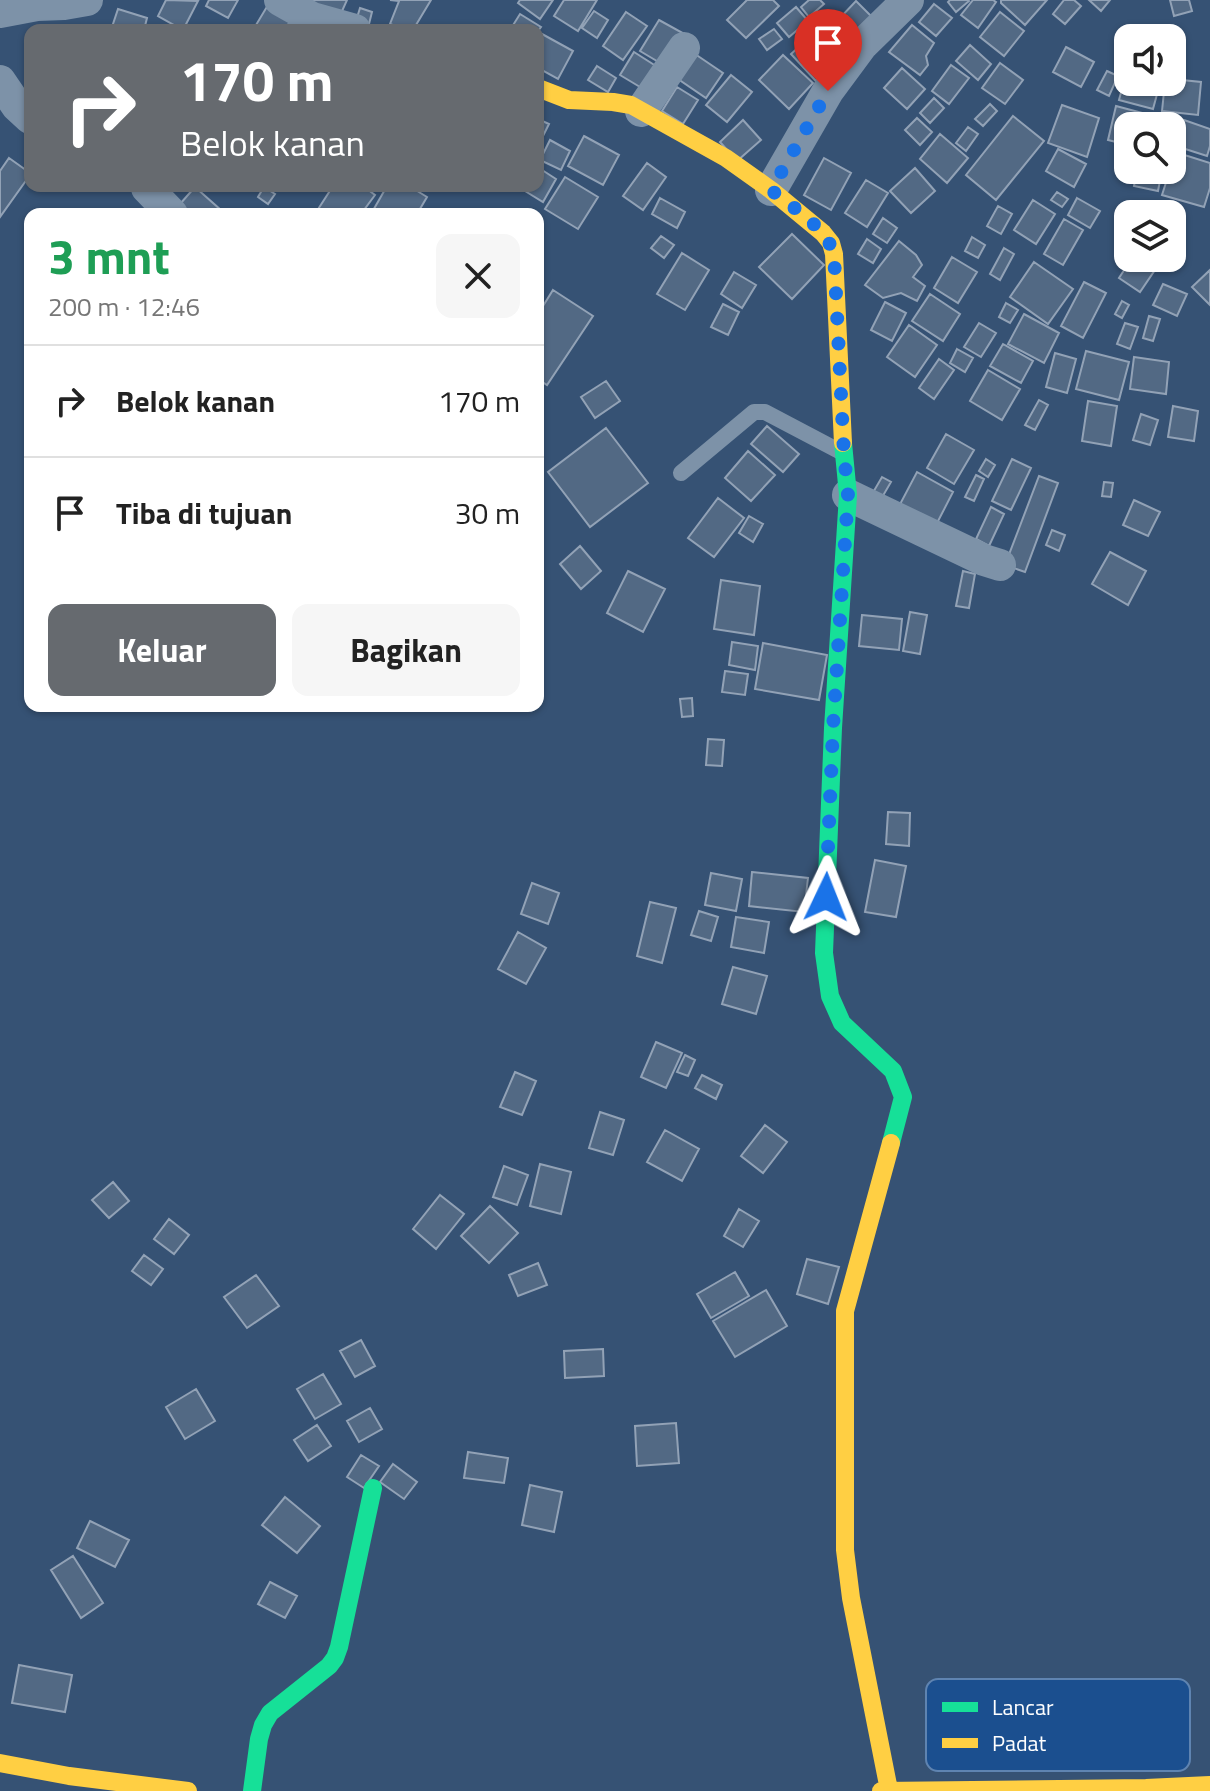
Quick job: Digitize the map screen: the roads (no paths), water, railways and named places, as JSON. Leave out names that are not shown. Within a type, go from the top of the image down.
[{"type":"street","points":[[0,12],[87,0]]},
{"type":"street","points":[[280,0],[307,24]]},
{"type":"street","points":[[771,190],[828,91],[862,45],[908,0]]},
{"type":"street","points":[[641,111],[684,48]]},
{"type":"street","points":[[0,81],[24,112]]},
{"type":"street","points":[[544,91],[564,99],[624,103],[726,158],[823,233],[831,243],[834,254],[848,495],[833,728],[824,953],[830,996],[842,1023],[893,1071],[903,1097],[845,1311],[845,1550],[851,1598],[889,1790]]},
{"type":"street","points":[[152,192],[166,208]]},
{"type":"street","points":[[848,495],[1000,565]]},
{"type":"street","points":[[252,1791],[259,1739],[270,1713],[335,1658],[373,1488]]},
{"type":"street","points":[[0,1763],[69,1776],[188,1791]]},
{"type":"street","points":[[881,1791],[1146,1789],[1210,1785]]},
{"type":"lane","points":[[681,473],[754,412],[765,412],[844,454]]}]
